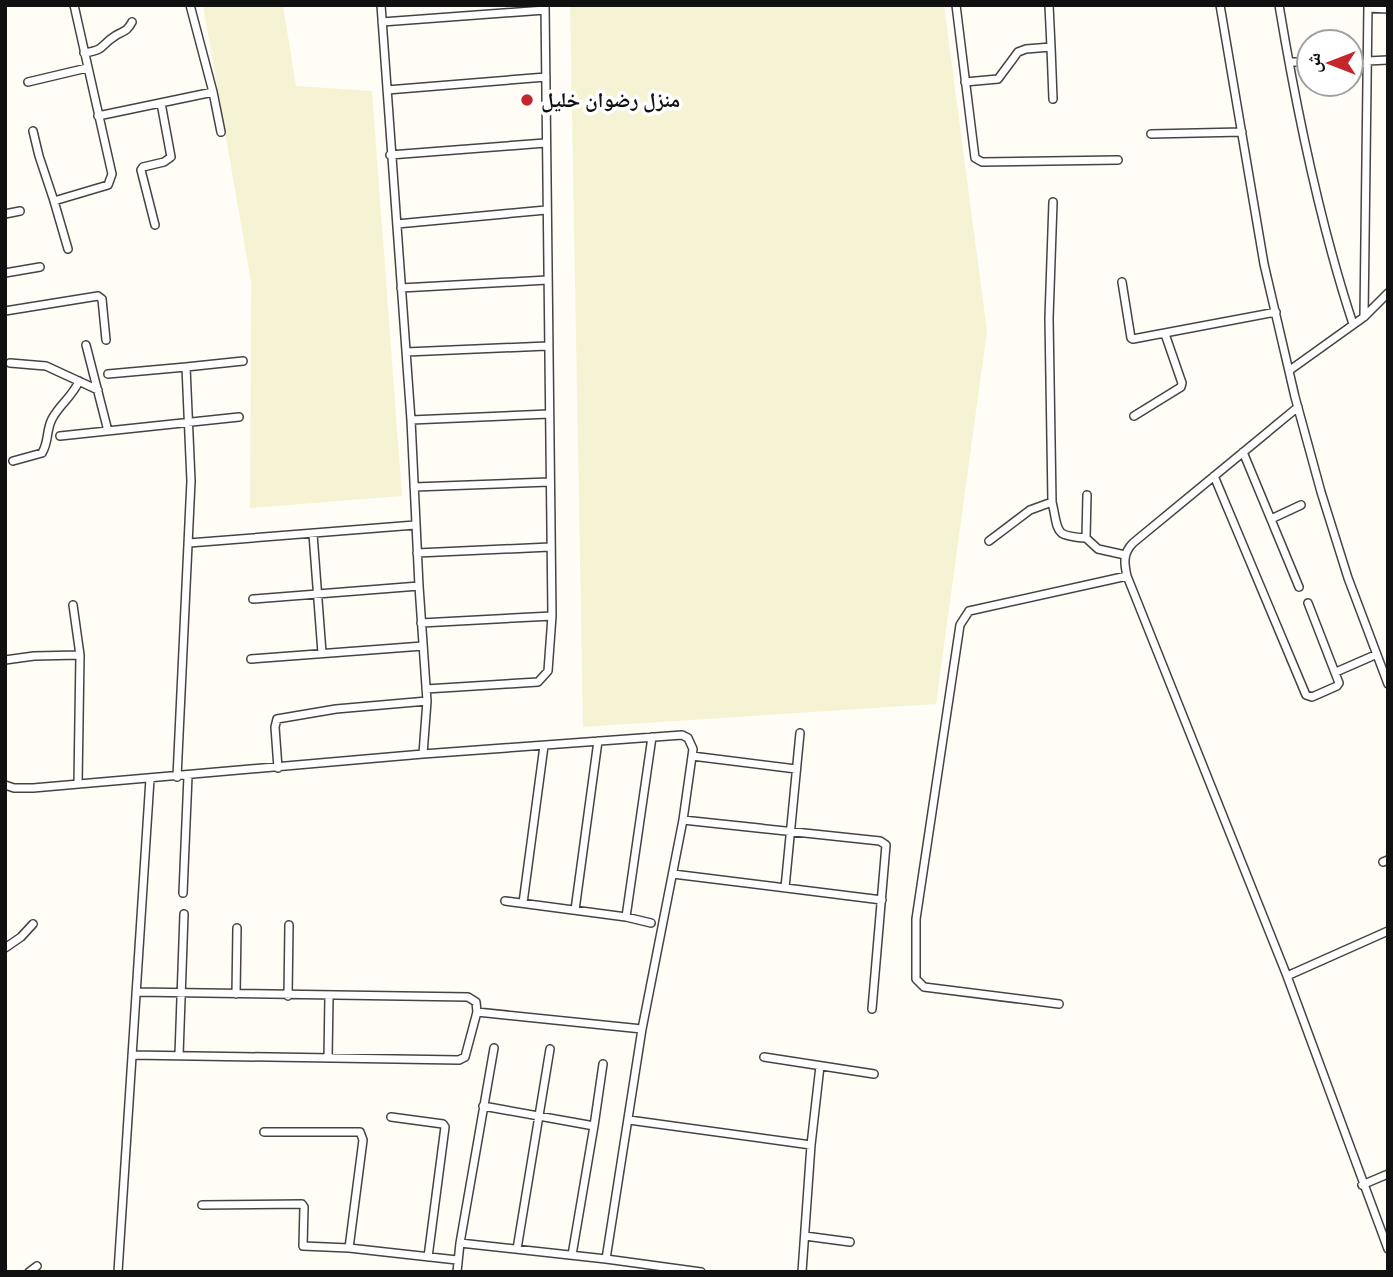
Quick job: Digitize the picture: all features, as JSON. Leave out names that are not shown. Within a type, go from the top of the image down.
[{"type":"street","points":[[54,201],[99,190],[107,185],[112,174],[74,5]]},
{"type":"street","points":[[190,5],[221,132]]},
{"type":"street","points":[[381,5],[411,421],[427,701],[423,754]]},
{"type":"street","points":[[956,5],[975,158],[978,161],[1118,160]]},
{"type":"street","points":[[1049,5],[1053,99]]},
{"type":"street","points":[[1220,5],[1259,238],[1298,407],[1321,492],[1388,684]]},
{"type":"street","points":[[1279,5],[1333,262],[1353,324]]},
{"type":"street","points":[[1364,317],[1368,7],[1388,9]]},
{"type":"street","points":[[382,22],[545,8],[552,617],[548,671],[538,682],[425,689]]},
{"type":"street","points":[[84,53],[102,49],[114,36],[127,31],[132,22]]},
{"type":"street","points":[[965,82],[998,79],[1017,52],[1035,47],[1051,47]]},
{"type":"street","points":[[1367,62],[1388,60]]},
{"type":"street","points":[[1289,62],[1295,62]]},
{"type":"street","points":[[28,82],[87,68]]},
{"type":"street","points":[[387,89],[547,77]]},
{"type":"street","points":[[98,116],[213,92]]},
{"type":"street","points":[[155,225],[141,170],[171,157],[161,103]]},
{"type":"street","points":[[33,131],[68,249]]},
{"type":"street","points":[[1151,134],[1242,132]]},
{"type":"street","points":[[390,155],[545,143]]},
{"type":"street","points":[[1052,202],[1049,318],[1052,502],[1058,532],[1064,537],[1086,538],[1098,549],[1125,555]]},
{"type":"street","points":[[397,224],[547,210]]},
{"type":"street","points":[[5,214],[20,211]]},
{"type":"street","points":[[5,273],[40,267]]},
{"type":"street","points":[[401,288],[547,280]]},
{"type":"street","points":[[1122,282],[1131,338],[1276,313]]},
{"type":"street","points":[[1290,370],[1364,317],[1388,293]]},
{"type":"street","points":[[5,311],[98,296],[102,299],[106,340]]},
{"type":"street","points":[[1134,415],[1181,387],[1182,383],[1165,334]]},
{"type":"street","points":[[86,345],[108,431]]},
{"type":"street","points":[[406,352],[547,346]]},
{"type":"street","points":[[108,374],[243,361]]},
{"type":"street","points":[[10,363],[46,366],[99,390]]},
{"type":"street","points":[[177,777],[191,481],[186,367]]},
{"type":"street","points":[[13,461],[42,453],[47,445],[50,423],[60,406],[75,391],[79,381]]},
{"type":"street","points":[[1298,407],[1133,543],[1125,555],[1127,576],[1287,976],[1362,1185],[1388,1249]]},
{"type":"street","points":[[411,421],[549,414]]},
{"type":"street","points":[[60,436],[239,417]]},
{"type":"street","points":[[1243,452],[1300,587]]},
{"type":"street","points":[[1214,476],[1306,695],[1311,696],[1339,683],[1308,603]]},
{"type":"street","points":[[414,487],[549,482]]},
{"type":"street","points":[[1086,538],[1087,495]]},
{"type":"street","points":[[989,541],[1023,514],[1052,502]]},
{"type":"street","points":[[1271,519],[1301,505]]},
{"type":"street","points":[[189,542],[415,524]]},
{"type":"street","points":[[313,534],[322,653]]},
{"type":"street","points":[[417,553],[550,547]]},
{"type":"street","points":[[1059,1004],[924,987],[916,979],[916,919],[960,625],[970,611],[1127,576]]},
{"type":"street","points":[[253,599],[419,586]]},
{"type":"street","points":[[73,605],[80,655],[78,784]]},
{"type":"street","points":[[421,624],[552,617]]},
{"type":"street","points":[[251,659],[423,646]]},
{"type":"street","points":[[5,660],[80,655]]},
{"type":"street","points":[[1336,672],[1376,655]]},
{"type":"street","points":[[278,768],[275,722],[282,717],[427,701]]},
{"type":"street","points":[[785,888],[800,733]]},
{"type":"street","points":[[5,785],[20,789],[423,754],[685,735],[690,741],[692,756],[683,820],[642,1028],[606,1259]]},
{"type":"street","points":[[626,917],[652,737]]},
{"type":"street","points":[[575,910],[598,741]]},
{"type":"street","points":[[523,903],[544,746]]},
{"type":"street","points":[[692,756],[796,769]]},
{"type":"street","points":[[183,893],[188,776]]},
{"type":"street","points":[[118,1272],[150,779]]},
{"type":"street","points":[[683,820],[884,842],[888,849],[872,1009]]},
{"type":"street","points":[[673,874],[882,900]]},
{"type":"street","points":[[505,901],[626,917],[651,923]]},
{"type":"street","points":[[179,1055],[184,914]]},
{"type":"street","points":[[5,948],[33,924]]},
{"type":"street","points":[[288,996],[289,925]]},
{"type":"street","points":[[236,995],[237,928]]},
{"type":"street","points":[[1287,976],[1388,931]]},
{"type":"street","points":[[132,1055],[459,1060],[465,1058],[477,1012],[475,1002],[468,997],[328,997],[136,992]]},
{"type":"street","points":[[328,997],[328,1058]]},
{"type":"street","points":[[477,1012],[642,1028]]},
{"type":"street","points":[[457,1272],[494,1048]]},
{"type":"street","points":[[517,1249],[550,1049]]},
{"type":"street","points":[[764,1057],[874,1074]]},
{"type":"street","points":[[572,1255],[603,1064]]},
{"type":"street","points":[[802,1272],[820,1066]]},
{"type":"street","points":[[483,1106],[594,1126]]},
{"type":"street","points":[[391,1116],[443,1124],[444,1127],[428,1257]]},
{"type":"street","points":[[629,1120],[811,1145]]},
{"type":"street","points":[[264,1132],[356,1131],[363,1135],[349,1248]]},
{"type":"street","points":[[1362,1185],[1388,1174]]},
{"type":"street","points":[[202,1205],[302,1204],[303,1246],[349,1248],[457,1260]]},
{"type":"street","points":[[805,1236],[849,1242]]},
{"type":"street","points":[[460,1243],[701,1272]]},
{"type":"street","points":[[29,1272],[37,1266]]},
{"type":"shaded area","points":[[203,5],[283,5],[296,86],[372,91],[402,496],[250,508],[251,282]]},
{"type":"shaded area","points":[[570,5],[944,5],[987,331],[936,704],[583,727]]},
{"type":"place","name":"منزل رضوان خليل","points":[[527,100]]}]
